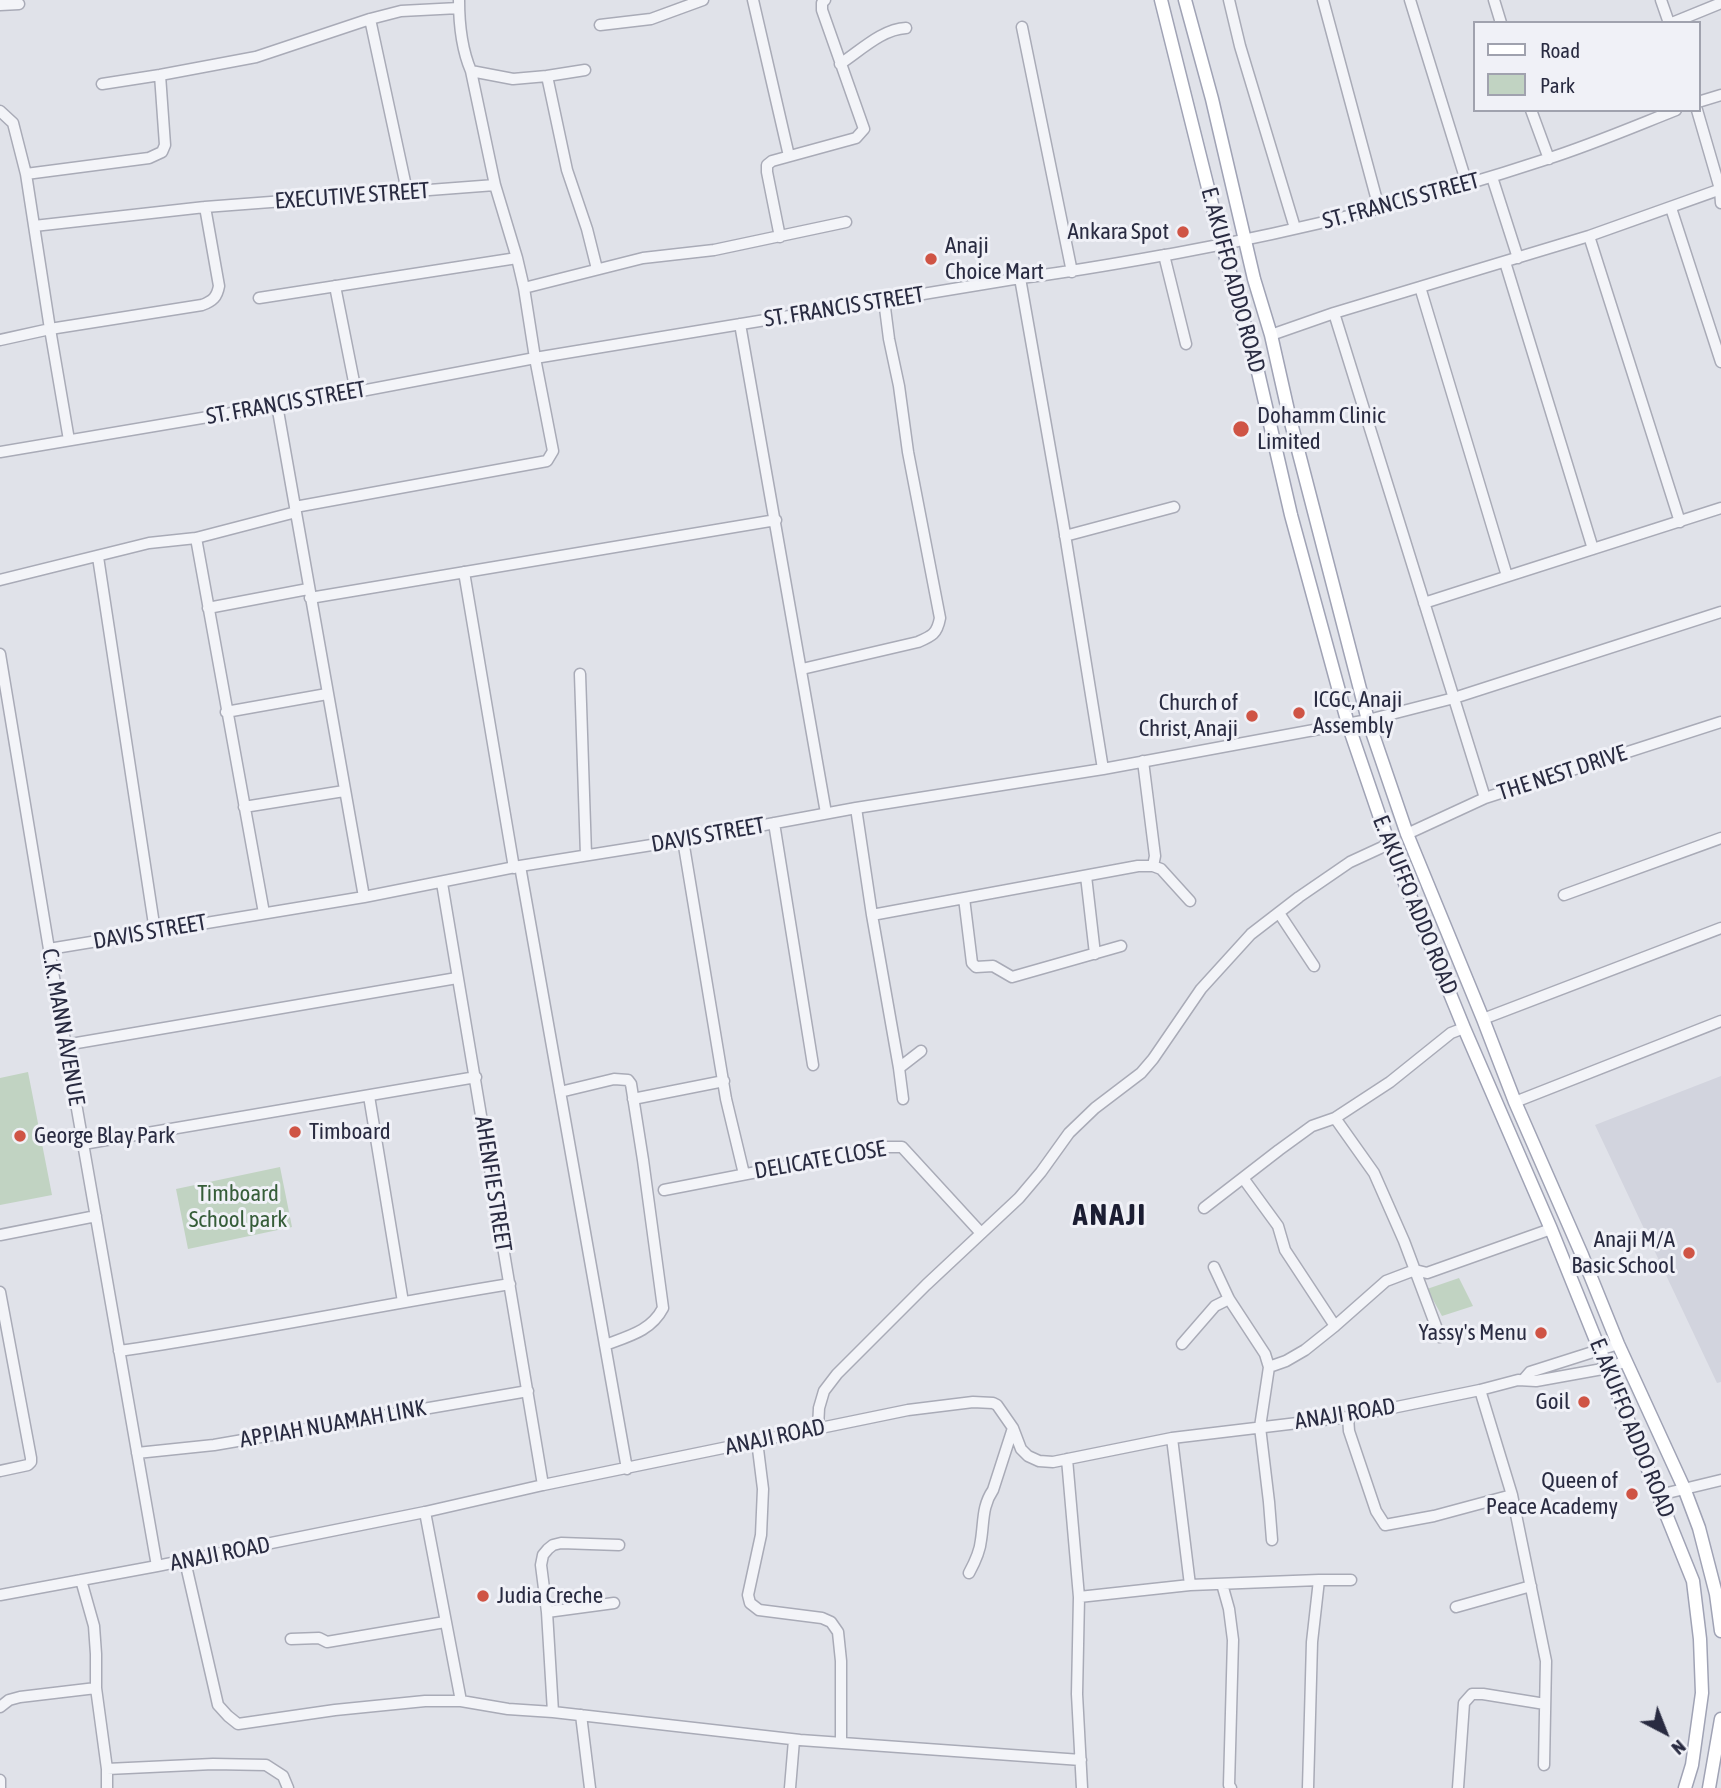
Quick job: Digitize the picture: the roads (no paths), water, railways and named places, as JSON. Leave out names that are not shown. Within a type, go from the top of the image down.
[{"type":"main road","name":"E. AKUFFO ADDO ROAD","points":[[1161,0],[1222,244],[1258,372],[1291,515],[1349,724],[1389,844],[1464,1028],[1551,1228],[1693,1581],[1700,1639],[1702,1693],[1692,1765],[1685,1788]]},
{"type":"main road","name":"E. AKUFFO ADDO ROAD","points":[[1185,0],[1368,720],[1407,834],[1515,1102],[1583,1255],[1618,1344],[1684,1489],[1716,1594],[1721,1631]]},
{"type":"main road","points":[[1709,1788],[1721,1719]]},
{"type":"street","points":[[600,25],[651,19],[703,0]]},
{"type":"street","points":[[753,0],[789,156]]},
{"type":"street","points":[[780,237],[767,165],[772,161],[856,138],[864,129],[822,10],[822,2],[825,0]]},
{"type":"street","points":[[1229,0],[1240,46],[1295,229]]},
{"type":"street","points":[[1323,0],[1380,208]]},
{"type":"street","points":[[1410,0],[1467,184]]},
{"type":"street","points":[[1494,0],[1500,21]]},
{"type":"street","points":[[1661,0],[1670,21]]},
{"type":"street","points":[[1676,21],[1721,3]]},
{"type":"street","points":[[0,5],[19,4]]},
{"type":"street","points":[[0,580],[149,543],[195,538],[295,510],[547,461],[551,457],[524,288],[495,185],[466,54],[459,4],[401,11],[370,19],[256,57],[102,84]]},
{"type":"street","points":[[370,19],[407,191]]},
{"type":"street","points":[[1022,27],[1072,272]]},
{"type":"street","points":[[840,64],[888,32],[906,28]]},
{"type":"street","points":[[471,71],[513,79],[585,70]]},
{"type":"street","points":[[26,174],[149,158],[163,152],[165,145],[160,75]]},
{"type":"street","points":[[547,76],[567,170],[597,269]]},
{"type":"street","points":[[1700,101],[1721,95]]},
{"type":"street","points":[[0,111],[13,123],[26,174],[69,440]]},
{"type":"street","points":[[1532,112],[1549,159]]},
{"type":"street","name":"ST. FRANCIS STREET","points":[[0,452],[356,392],[534,358],[1020,278],[1072,272],[1245,240],[1380,208],[1492,177],[1549,159],[1671,112]]},
{"type":"street","points":[[1698,112],[1721,189],[1721,203]]},
{"type":"street","points":[[1492,177],[1518,258]]},
{"type":"street","name":"EXECUTIVE STREET","points":[[34,226],[205,207],[495,185]]},
{"type":"street","points":[[1271,335],[1334,313],[1588,236],[1721,189]]},
{"type":"street","points":[[0,340],[211,302],[218,295],[219,286],[205,207]]},
{"type":"street","points":[[1671,208],[1721,362]]},
{"type":"street","points":[[524,288],[643,258],[714,250],[845,222]]},
{"type":"street","points":[[1588,236],[1680,522]]},
{"type":"street","points":[[1164,255],[1186,344]]},
{"type":"street","points":[[258,298],[517,258]]},
{"type":"street","points":[[1506,262],[1593,549]]},
{"type":"street","points":[[1020,278],[1102,769]]},
{"type":"street","points":[[335,286],[356,392]]},
{"type":"street","points":[[1420,287],[1507,576]]},
{"type":"street","points":[[802,669],[918,642],[932,636],[938,628],[940,618],[908,452],[899,386],[888,339],[884,300]]},
{"type":"street","points":[[1334,313],[1485,798]]},
{"type":"street","points":[[740,324],[827,813]]},
{"type":"street","points":[[277,405],[364,897]]},
{"type":"street","points":[[1065,536],[1174,507]]},
{"type":"street","points":[[1424,603],[1721,509]]},
{"type":"street","points":[[208,608],[464,572],[776,520]]},
{"type":"street","points":[[195,538],[264,913]]},
{"type":"street","points":[[98,557],[155,931]]},
{"type":"street","points":[[464,572],[627,1469]]},
{"type":"street","name":"DAVIS STREET","points":[[49,949],[364,897],[517,867],[856,808],[1102,769],[1349,724],[1454,698],[1721,612]]},
{"type":"street","name":"C.K. MANN AVENUE","points":[[0,654],[65,1045],[157,1566]]},
{"type":"street","points":[[580,674],[586,855]]},
{"type":"street","points":[[226,712],[327,694]]},
{"type":"street","name":"THE NEST DRIVE","points":[[1407,834],[1485,798],[1721,722]]},
{"type":"street","points":[[1143,761],[1155,856],[1153,866]]},
{"type":"street","points":[[244,807],[344,791]]},
{"type":"street","points":[[856,808],[903,1099]]},
{"type":"street","points":[[774,823],[813,1065]]},
{"type":"street","points":[[1564,895],[1721,838]]},
{"type":"street","points":[[683,840],[724,1081],[744,1174]]},
{"type":"street","points":[[818,1428],[819,1408],[824,1391],[837,1374],[1018,1198],[1069,1133],[1095,1108],[1141,1073],[1201,989],[1251,934],[1350,862],[1389,844]]},
{"type":"street","points":[[872,915],[1138,866],[1161,869],[1190,901]]},
{"type":"street","points":[[1086,876],[1095,954]]},
{"type":"street","name":"AHENFIE STREET","points":[[442,883],[543,1485]]},
{"type":"street","points":[[964,898],[972,963],[976,967],[993,966],[1012,977],[1121,946]]},
{"type":"street","points":[[1279,913],[1314,966]]},
{"type":"street","points":[[1483,1019],[1721,928]]},
{"type":"street","points":[[65,1045],[457,978]]},
{"type":"street","points":[[1515,1102],[1721,1021]]},
{"type":"street","points":[[1204,1208],[1312,1126],[1335,1118],[1390,1082],[1451,1033],[1464,1028]]},
{"type":"street","points":[[899,1068],[921,1051]]},
{"type":"street","points":[[83,1144],[476,1077]]},
{"type":"street","points":[[560,1092],[614,1079],[628,1080],[631,1084],[663,1308],[657,1319],[640,1331],[605,1345]]},
{"type":"street","points":[[633,1099],[724,1081]]},
{"type":"street","points":[[369,1096],[403,1302]]},
{"type":"street","points":[[1335,1118],[1374,1173],[1404,1241],[1440,1337]]},
{"type":"street","name":"DELICATE CLOSE","points":[[664,1190],[886,1147],[902,1147],[981,1234]]},
{"type":"street","points":[[1243,1178],[1278,1226],[1285,1250],[1335,1326]]},
{"type":"street","points":[[0,1235],[96,1216]]},
{"type":"street","points":[[1269,1367],[1304,1350],[1386,1281],[1415,1270],[1427,1273],[1551,1228]]},
{"type":"street","points":[[1214,1267],[1229,1299],[1265,1354],[1269,1367],[1260,1427],[1272,1540]]},
{"type":"street","points":[[119,1351],[510,1284]]},
{"type":"street","points":[[0,1292],[30,1462],[23,1467],[0,1471]]},
{"type":"street","points":[[1182,1344],[1215,1306],[1229,1299]]},
{"type":"street","name":"ANAJI ROAD","points":[[1524,1379],[1530,1373],[1618,1344]]},
{"type":"street","name":"ANAJI ROAD","points":[[0,1595],[425,1513],[543,1485],[908,1410],[974,1402],[993,1403],[1013,1428],[1021,1449],[1028,1457],[1053,1462],[1172,1438],[1348,1417],[1524,1379],[1544,1380],[1608,1368],[1626,1361]]},
{"type":"street","points":[[1480,1390],[1512,1495],[1546,1661],[1544,1765]]},
{"type":"street","name":"APPIAH NUAMAH LINK","points":[[137,1452],[214,1445],[528,1391]]},
{"type":"street","points":[[1348,1417],[1349,1431],[1368,1488],[1376,1511],[1385,1525],[1434,1516],[1512,1495]]},
{"type":"street","points":[[969,1573],[982,1537],[982,1517],[987,1499],[993,1490],[1013,1428]]},
{"type":"street","points":[[1172,1438],[1189,1585]]},
{"type":"street","points":[[757,1441],[763,1489],[761,1535],[748,1595],[750,1603],[759,1610],[822,1618],[831,1622],[838,1632],[841,1661],[841,1743]]},
{"type":"street","points":[[1067,1459],[1079,1597],[1077,1694],[1082,1788]]},
{"type":"street","points":[[1659,1496],[1721,1480]]},
{"type":"street","points":[[425,1513],[461,1701]]},
{"type":"street","points":[[553,1712],[547,1612],[541,1565],[543,1555],[553,1545],[561,1543],[619,1545]]},
{"type":"street","points":[[185,1561],[218,1705],[238,1724],[425,1701],[461,1701],[508,1709],[794,1740],[1081,1760]]},
{"type":"street","points":[[81,1580],[94,1626],[96,1688],[107,1788]]},
{"type":"street","points":[[1308,1788],[1312,1642],[1319,1580]]},
{"type":"street","points":[[1079,1597],[1189,1585],[1351,1580]]},
{"type":"street","points":[[1222,1584],[1233,1640],[1231,1788]]},
{"type":"street","points":[[1456,1607],[1531,1586]]},
{"type":"street","points":[[547,1612],[614,1603]]},
{"type":"street","points":[[291,1639],[319,1638],[327,1642],[445,1622]]},
{"type":"street","points":[[0,1707],[9,1700],[20,1697],[96,1688]]},
{"type":"street","points":[[1458,1788],[1464,1703],[1472,1694],[1545,1704]]},
{"type":"street","points":[[581,1715],[590,1788]]},
{"type":"street","points":[[790,1788],[794,1740]]},
{"type":"street","points":[[107,1769],[213,1764],[267,1765],[283,1776],[288,1788]]},
{"type":"street","points":[[0,1780],[1,1788]]},
{"type":"place","name":"Ankara Spot","points":[[1183,232]]},
{"type":"place","name":"Anaji Choice Mart","points":[[931,259]]},
{"type":"place","name":"Dohamm Clinic Limited","points":[[1241,429]]},
{"type":"place","name":"ICGC, Anaji Assembly","points":[[1299,713]]},
{"type":"place","name":"Church of Christ, Anaji","points":[[1252,716]]},
{"type":"place","name":"Timboard","points":[[295,1132]]},
{"type":"place","name":"George Blay Park","points":[[20,1136]]},
{"type":"place","name":"Anaji M/A Basic School","points":[[1689,1253]]},
{"type":"place","name":"Yassy's Menu","points":[[1541,1333]]},
{"type":"place","name":"Goil","points":[[1584,1402]]},
{"type":"place","name":"Queen of Peace Academy","points":[[1632,1494]]},
{"type":"place","name":"Judia Creche","points":[[483,1596]]},
{"type":"district","name":"ANAJI","points":[[1110,1216]]},
{"type":"park label","name":"Timboard School park","points":[[238,1207]]}]
